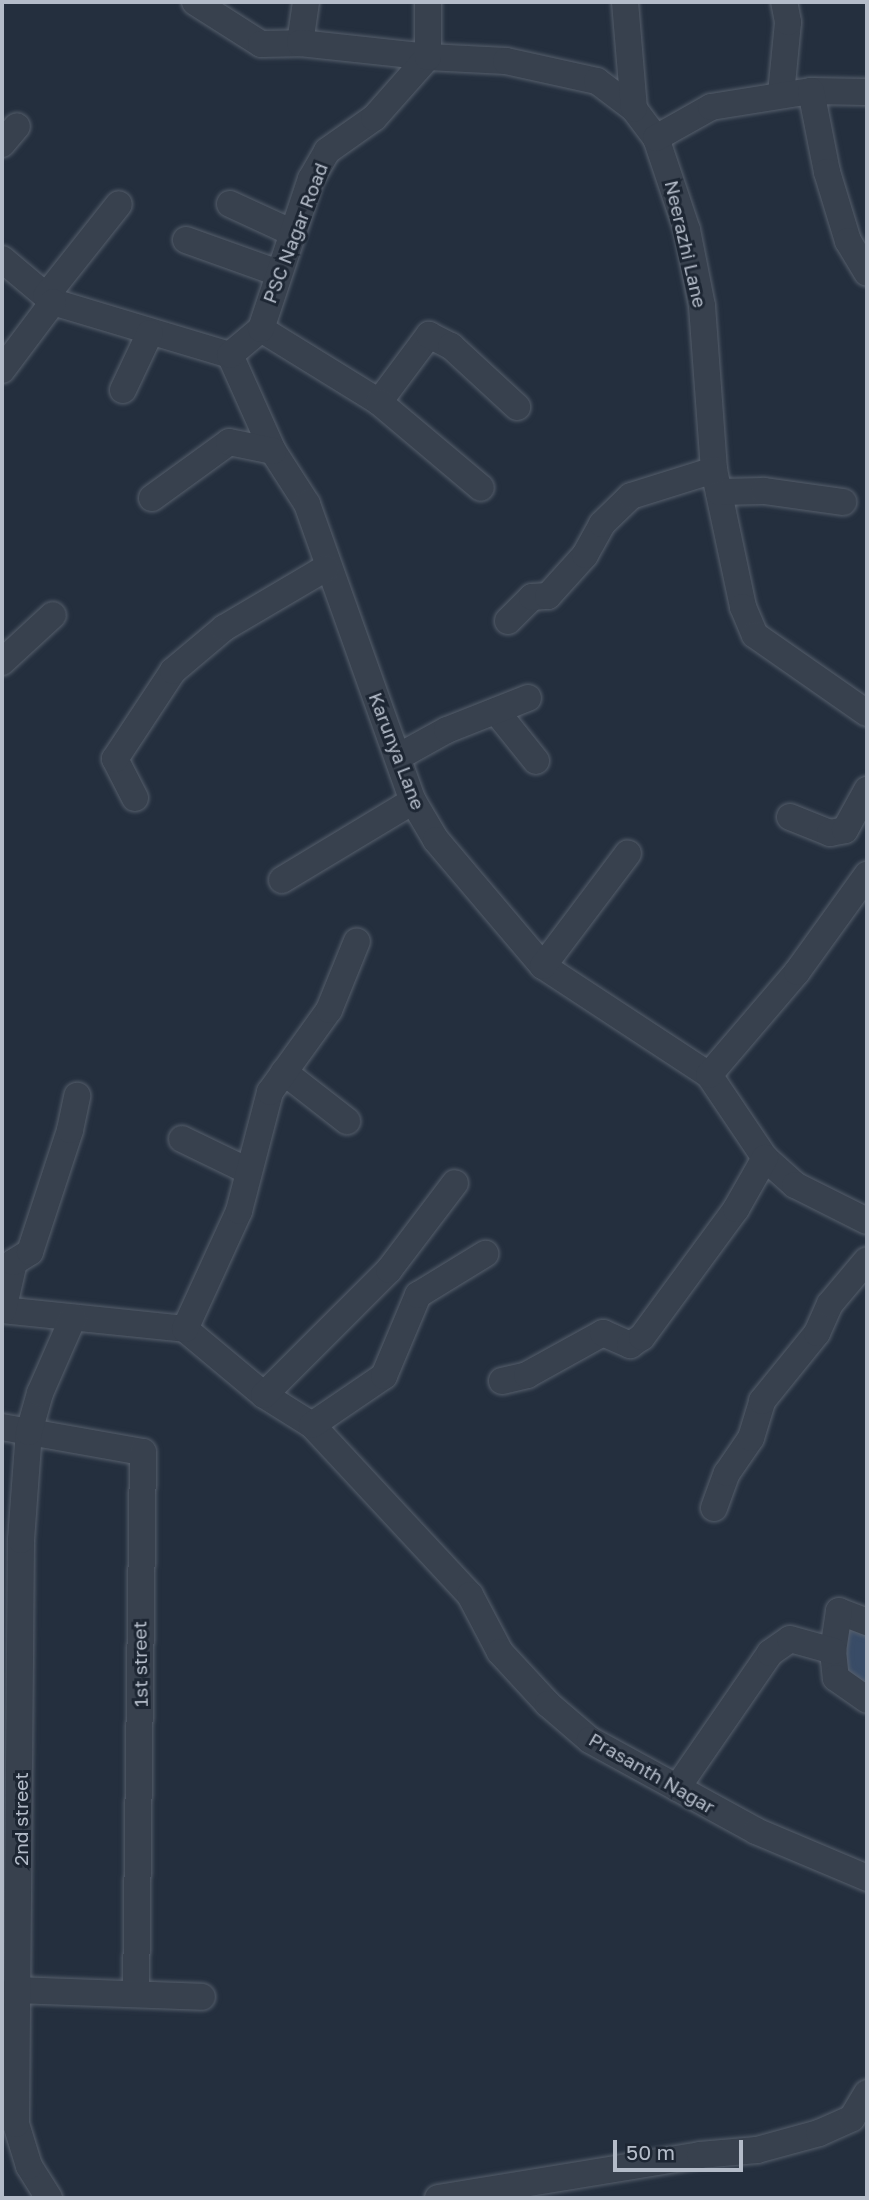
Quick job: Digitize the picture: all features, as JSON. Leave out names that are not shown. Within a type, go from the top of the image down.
[{"type":"street","name":"Neerazhi Lane","points":[[195,2],[261,44],[300,43],[428,57],[506,61],[597,81],[634,110],[656,138],[687,230],[702,306],[716,481],[743,607],[755,635],[867,713]]},
{"type":"street","points":[[300,43],[306,2]]},
{"type":"street","points":[[428,2],[428,57]]},
{"type":"street","points":[[625,2],[634,110]]},
{"type":"street","points":[[782,94],[788,22],[783,2]]},
{"type":"street","name":"PSC Nagar Road","points":[[230,355],[248,344],[261,328],[311,179],[327,151],[374,118],[428,57]]},
{"type":"street","points":[[811,90],[827,172],[848,241],[867,273]]},
{"type":"street","points":[[656,138],[710,107],[811,90],[867,92]]},
{"type":"street","points":[[2,370],[49,299],[119,204]]},
{"type":"street","points":[[230,204],[293,233]]},
{"type":"street","points":[[186,240],[278,273]]},
{"type":"street","points":[[2,259],[49,299],[150,333],[230,355]]},
{"type":"street","points":[[261,328],[379,402],[481,488]]},
{"type":"street","points":[[123,390],[150,333]]},
{"type":"street","points":[[379,402],[429,335],[451,346],[517,407]]},
{"type":"street","name":"Karunya Lane","points":[[230,355],[273,451],[307,504],[326,568],[413,801],[436,841],[543,966],[709,1074],[765,1158],[795,1185],[867,1221]]},
{"type":"street","points":[[152,498],[229,442],[273,451]]},
{"type":"street","points":[[508,621],[532,597],[548,596],[585,555],[602,524],[631,496],[716,481],[843,502]]},
{"type":"street","points":[[135,798],[115,759],[173,671],[224,628],[326,568]]},
{"type":"street","points":[[2,662],[53,615]]},
{"type":"street","points":[[398,757],[528,698]]},
{"type":"street","points":[[496,711],[536,761]]},
{"type":"street","points":[[790,817],[830,833],[845,830],[867,790]]},
{"type":"street","points":[[282,880],[413,801]]},
{"type":"street","points":[[543,966],[628,853]]},
{"type":"street","points":[[709,1074],[797,972],[867,875]]},
{"type":"street","points":[[77,1096],[70,1130],[30,1252],[14,1262],[3,1310],[185,1329],[225,1246],[270,1092],[329,1010],[357,942]]},
{"type":"street","points":[[284,1072],[347,1121]]},
{"type":"street","points":[[182,1139],[248,1171]]},
{"type":"street","points":[[502,1381],[527,1375],[603,1333],[631,1345],[642,1337],[736,1209],[765,1158]]},
{"type":"street","points":[[264,1395],[389,1270],[455,1183]]},
{"type":"street","points":[[312,1425],[384,1376],[418,1295],[485,1254]]},
{"type":"street","points":[[714,1508],[727,1473],[751,1438],[762,1401],[817,1333],[830,1304],[867,1260]]},
{"type":"street","name":"2nd street","points":[[49,2198],[29,2166],[16,2124],[12,1866],[21,1540],[29,1432],[40,1394],[73,1318]]},
{"type":"street","name":"Prasanth Nagar","points":[[185,1329],[264,1395],[312,1425],[470,1595],[500,1652],[548,1704],[590,1740],[756,1831],[867,1878]]},
{"type":"street","points":[[2,1427],[29,1432]]},
{"type":"street","name":"1st street","points":[[29,1432],[143,1452],[136,1992]]},
{"type":"street","points":[[867,1622],[839,1611],[833,1651],[836,1678],[867,1700]]},
{"type":"street","points":[[677,1788],[770,1653],[790,1639],[833,1651]]},
{"type":"street","points":[[14,1990],[136,1992],[202,1997]]},
{"type":"street","points":[[438,2198],[701,2155],[757,2150],[819,2133],[852,2118],[867,2093]]},
{"type":"water","points":[[867,1622],[867,1690],[835,1662],[842,1631]]}]
